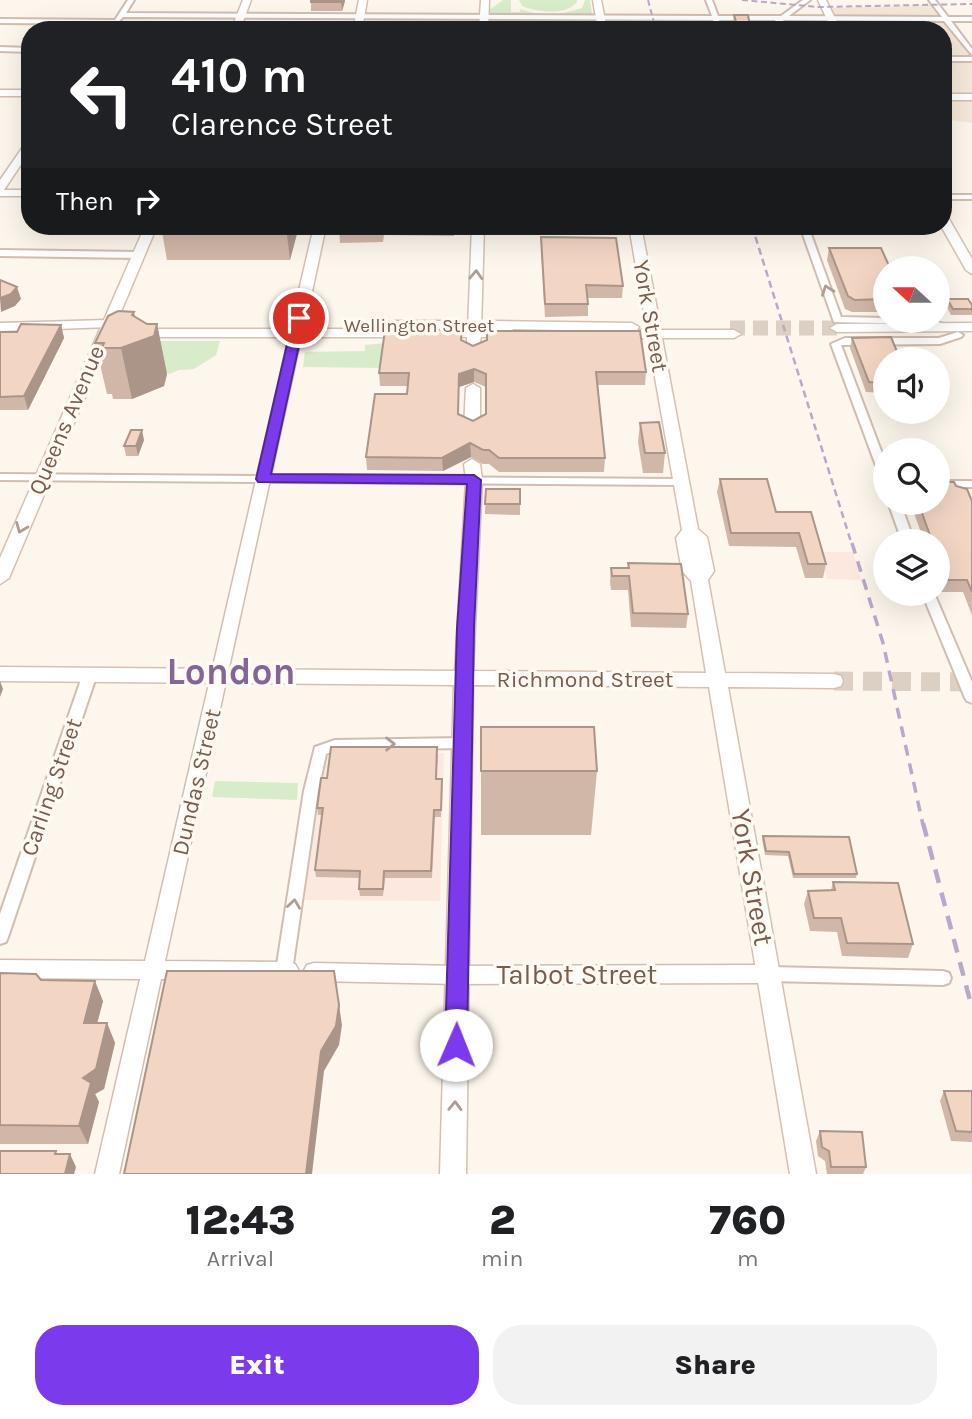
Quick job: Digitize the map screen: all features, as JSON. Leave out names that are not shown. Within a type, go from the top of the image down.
[{"type":"main road","points":[[239,21],[247,0]]},
{"type":"main road","points":[[358,21],[363,0]]},
{"type":"main road","points":[[484,21],[485,0]]},
{"type":"main road","points":[[597,0],[602,21]]},
{"type":"main road","points":[[822,0],[832,21]]},
{"type":"main road","points":[[952,234],[970,263]]},
{"type":"main road","name":"Queens Avenue","points":[[0,578],[147,235]]},
{"type":"main road","name":"Dundas Street","points":[[296,329],[318,235]]},
{"type":"main road","points":[[474,353],[478,235]]},
{"type":"main road","name":"York Street","points":[[636,235],[690,531],[684,538],[691,571],[699,580],[718,680],[771,974],[803,1174]]},
{"type":"main road","points":[[838,335],[959,333],[972,327]]},
{"type":"main road","name":"Wellington Street","points":[[106,329],[474,329],[624,334],[642,339],[653,336]]},
{"type":"main road","name":"Wellington Street","points":[[474,329],[653,336],[732,331]]},
{"type":"main road","points":[[472,427],[473,388]]},
{"type":"main road","points":[[453,1174],[463,743],[473,472]]},
{"type":"main road","name":"Richmond Street","points":[[0,674],[89,677],[834,681]]},
{"type":"street","points":[[118,21],[131,0]]},
{"type":"street","points":[[709,0],[716,21]]},
{"type":"street","points":[[778,21],[807,0]]},
{"type":"street","points":[[932,0],[946,19]]},
{"type":"street","points":[[122,15],[972,19]]},
{"type":"street","points":[[0,21],[21,21]]},
{"type":"street","points":[[952,27],[972,53]]},
{"type":"street","points":[[0,49],[21,50]]},
{"type":"street","points":[[952,59],[972,60]]},
{"type":"street","points":[[0,93],[21,93]]},
{"type":"street","points":[[952,97],[972,97]]},
{"type":"street","points":[[21,157],[0,190],[21,192]]},
{"type":"street","points":[[952,197],[972,197]]},
{"type":"street","points":[[807,235],[837,320],[925,321],[959,333]]},
{"type":"street","points":[[0,253],[138,255]]},
{"type":"street","name":"Wellington Street","points":[[0,327],[59,332],[106,329]]},
{"type":"street","name":"Dundas Street","points":[[107,1174],[296,329]]},
{"type":"street","points":[[838,335],[835,347],[873,446]]},
{"type":"street","points":[[0,477],[263,479],[473,472],[681,482]]},
{"type":"street","points":[[950,484],[972,484]]},
{"type":"street","points":[[933,606],[972,698]]},
{"type":"street","name":"Carling Street","points":[[0,937],[89,677]]},
{"type":"street","points":[[284,971],[311,791],[320,751],[335,745],[463,743]]},
{"type":"street","name":"Talbot Street","points":[[0,969],[457,975],[771,974],[943,978]]},
{"type":"shaded area","points":[[933,5],[941,17],[838,17],[830,8]]},
{"type":"shaded area","points":[[859,19],[944,21],[860,21]]},
{"type":"shaded area","points":[[952,31],[972,56],[952,57]]},
{"type":"shaded area","points":[[952,60],[972,61],[972,95],[952,94]]},
{"type":"shaded area","points":[[952,98],[972,99],[972,123],[952,120]]},
{"type":"shaded area","points":[[819,552],[853,552],[861,580],[827,579]]},
{"type":"shaded area","points":[[330,752],[444,753],[440,901],[305,900],[315,805]]},
{"type":"green space","points":[[503,0],[511,0],[511,12],[520,12],[520,9],[551,14],[582,8],[585,0],[590,0],[592,14],[489,15],[489,10]]},
{"type":"green space","points":[[519,0],[577,2],[566,9],[551,12],[522,6]]},
{"type":"green space","points":[[124,341],[220,341],[216,355],[194,369],[169,374],[141,359]]},
{"type":"green space","points":[[386,343],[382,368],[303,367],[305,352],[365,351],[365,345]]},
{"type":"green space","points":[[215,781],[298,783],[297,800],[212,797]]},
{"type":"building","points":[[341,0],[341,2],[311,2]]},
{"type":"building","points":[[734,15],[748,15],[749,21],[736,21]]},
{"type":"building","points":[[541,237],[616,238],[623,286],[586,285],[588,304],[545,304]]},
{"type":"building","points":[[829,248],[881,248],[885,256],[873,256],[873,299],[855,300],[848,296]]},
{"type":"building","points":[[0,280],[17,287],[11,294],[0,298]]},
{"type":"building","points":[[950,299],[968,299],[972,305],[972,309],[953,309]]},
{"type":"building","points":[[118,311],[134,312],[132,315],[147,324],[157,324],[154,336],[121,348],[102,348],[104,343],[95,343],[108,316]]},
{"type":"building","points":[[21,324],[61,325],[24,396],[0,397],[0,332],[17,332]]},
{"type":"building","points":[[385,330],[462,330],[461,340],[473,346],[487,340],[487,332],[490,331],[640,331],[646,372],[596,372],[605,458],[499,458],[489,450],[470,443],[442,458],[366,457],[375,394],[407,394],[409,373],[379,373]],"holes":[[[474,369],[486,374],[486,414],[473,421],[458,414],[459,374]]]},
{"type":"building","points":[[891,337],[895,347],[873,347],[873,382],[869,382],[852,338]]},
{"type":"building","points":[[659,422],[665,453],[645,453],[640,423]]},
{"type":"building","points":[[131,430],[142,430],[136,446],[124,446]]},
{"type":"building","points":[[720,479],[767,479],[776,512],[811,512],[826,564],[808,564],[799,533],[731,533]]},
{"type":"building","points":[[950,482],[967,489],[972,501],[972,592],[967,580],[950,580],[950,529],[928,529],[923,515],[950,515]]},
{"type":"building","points":[[486,489],[520,489],[520,504],[485,504]]},
{"type":"building","points":[[628,563],[681,564],[688,614],[633,613],[629,576],[612,576],[611,568],[629,568]]},
{"type":"building","points":[[481,727],[594,727],[597,771],[481,771]]},
{"type":"building","points":[[331,747],[437,747],[436,779],[442,779],[441,810],[434,810],[431,871],[384,871],[383,889],[359,889],[360,871],[315,870],[323,808],[317,808],[321,778],[327,778]]},
{"type":"building","points":[[763,836],[849,837],[857,874],[794,874],[789,852],[766,851]]},
{"type":"building","points":[[833,882],[898,883],[913,944],[847,943],[841,918],[814,918],[808,891],[835,890]]},
{"type":"building","points":[[167,971],[334,971],[339,1005],[336,1026],[321,1051],[306,1174],[124,1174]]},
{"type":"building","points":[[0,973],[36,974],[41,980],[95,981],[84,1023],[107,1023],[96,1069],[83,1078],[91,1083],[79,1126],[0,1125]]},
{"type":"building","points":[[944,1091],[972,1091],[972,1132],[956,1131]]},
{"type":"building","points":[[820,1131],[862,1132],[866,1167],[831,1167],[829,1151],[822,1147]]},
{"type":"building","points":[[0,1151],[56,1151],[55,1154],[70,1154],[65,1174],[0,1174]]},
{"type":"tunnel","points":[[730,328],[837,328]]},
{"type":"tunnel","points":[[834,681],[972,682]]},
{"type":"railway","points":[[648,0],[654,21]]},
{"type":"railway","points":[[742,0],[818,7],[972,4]]},
{"type":"railway","points":[[755,235],[852,545]]},
{"type":"railway","points":[[852,543],[883,643],[923,825]]},
{"type":"railway","points":[[923,823],[972,1008]]},
{"type":"district","name":"London","points":[[231,671]]},
{"type":"route","points":[[299,318],[263,479],[474,480],[465,628],[456,1045]]}]
